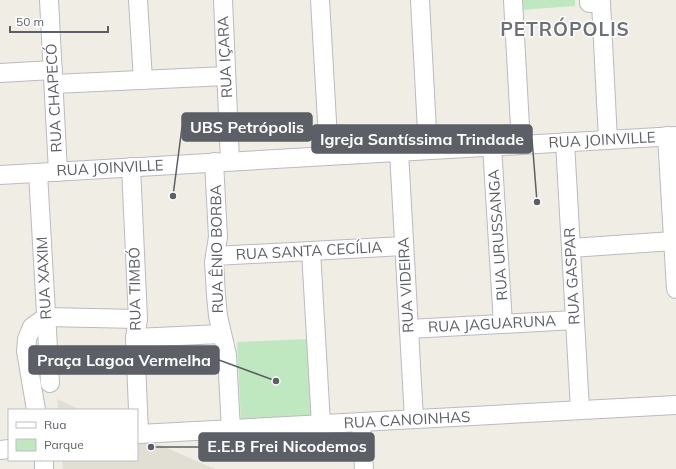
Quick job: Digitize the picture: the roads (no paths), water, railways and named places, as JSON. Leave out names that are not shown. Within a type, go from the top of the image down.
[{"type":"street","name":"RUA CHAPECÓ","points":[[49,0],[58,172]]},
{"type":"street","points":[[138,0],[143,80]]},
{"type":"street","name":"RUA IÇARA","points":[[222,162],[226,76],[223,0]]},
{"type":"street","points":[[320,0],[329,156]]},
{"type":"street","points":[[420,0],[428,150]]},
{"type":"street","points":[[512,0],[521,145]]},
{"type":"street","points":[[589,0],[589,4],[601,3],[608,140]]},
{"type":"street","points":[[0,73],[53,77],[143,80],[226,76]]},
{"type":"street","points":[[672,136],[673,241],[676,289]]},
{"type":"street","name":"RUA JOINVILLE","points":[[0,175],[672,136]]},
{"type":"street","name":"RUA GASPAR","points":[[565,142],[580,410]]},
{"type":"street","name":"RUA URUSSANGA","points":[[492,146],[504,324]]},
{"type":"street","name":"RUA VIDEIRA","points":[[399,152],[414,419]]},
{"type":"street","name":"RUA ÊNIO BORBA","points":[[222,162],[218,237],[215,256],[216,295],[221,334],[227,355],[231,430]]},
{"type":"street","name":"RUA TIMBÓ","points":[[131,167],[138,319],[135,338],[138,409]]},
{"type":"street","name":"RUA XAXIM","points":[[38,173],[50,383]]},
{"type":"street","points":[[571,248],[673,241]]},
{"type":"street","name":"RUA SANTA CECÍLIA","points":[[215,256],[404,246]]},
{"type":"street","points":[[311,251],[321,424]]},
{"type":"street","points":[[36,409],[26,351],[27,338],[32,327],[46,317],[138,319]]},
{"type":"street","name":"RUA JAGUARUNA","points":[[409,329],[575,320]]},
{"type":"street","points":[[135,338],[221,334]]},
{"type":"street","name":"RUA CANOINHAS","points":[[139,434],[676,405]]},
{"type":"street","name":"RUA TIMBÓ","points":[[138,410],[139,434]]},
{"type":"street","points":[[361,422],[364,469]]},
{"type":"place","name":"UBS Petrópolis","points":[[173,196]]},
{"type":"place","name":"Igreja Santíssima Trindade","points":[[537,202]]},
{"type":"place","name":"Praça Lagoa Vermelha","points":[[276,381]]},
{"type":"place","name":"E.E.B Frei Nicodemos","points":[[151,447]]},
{"type":"district","name":"PETRÓPOLIS","points":[[565,29]]}]
